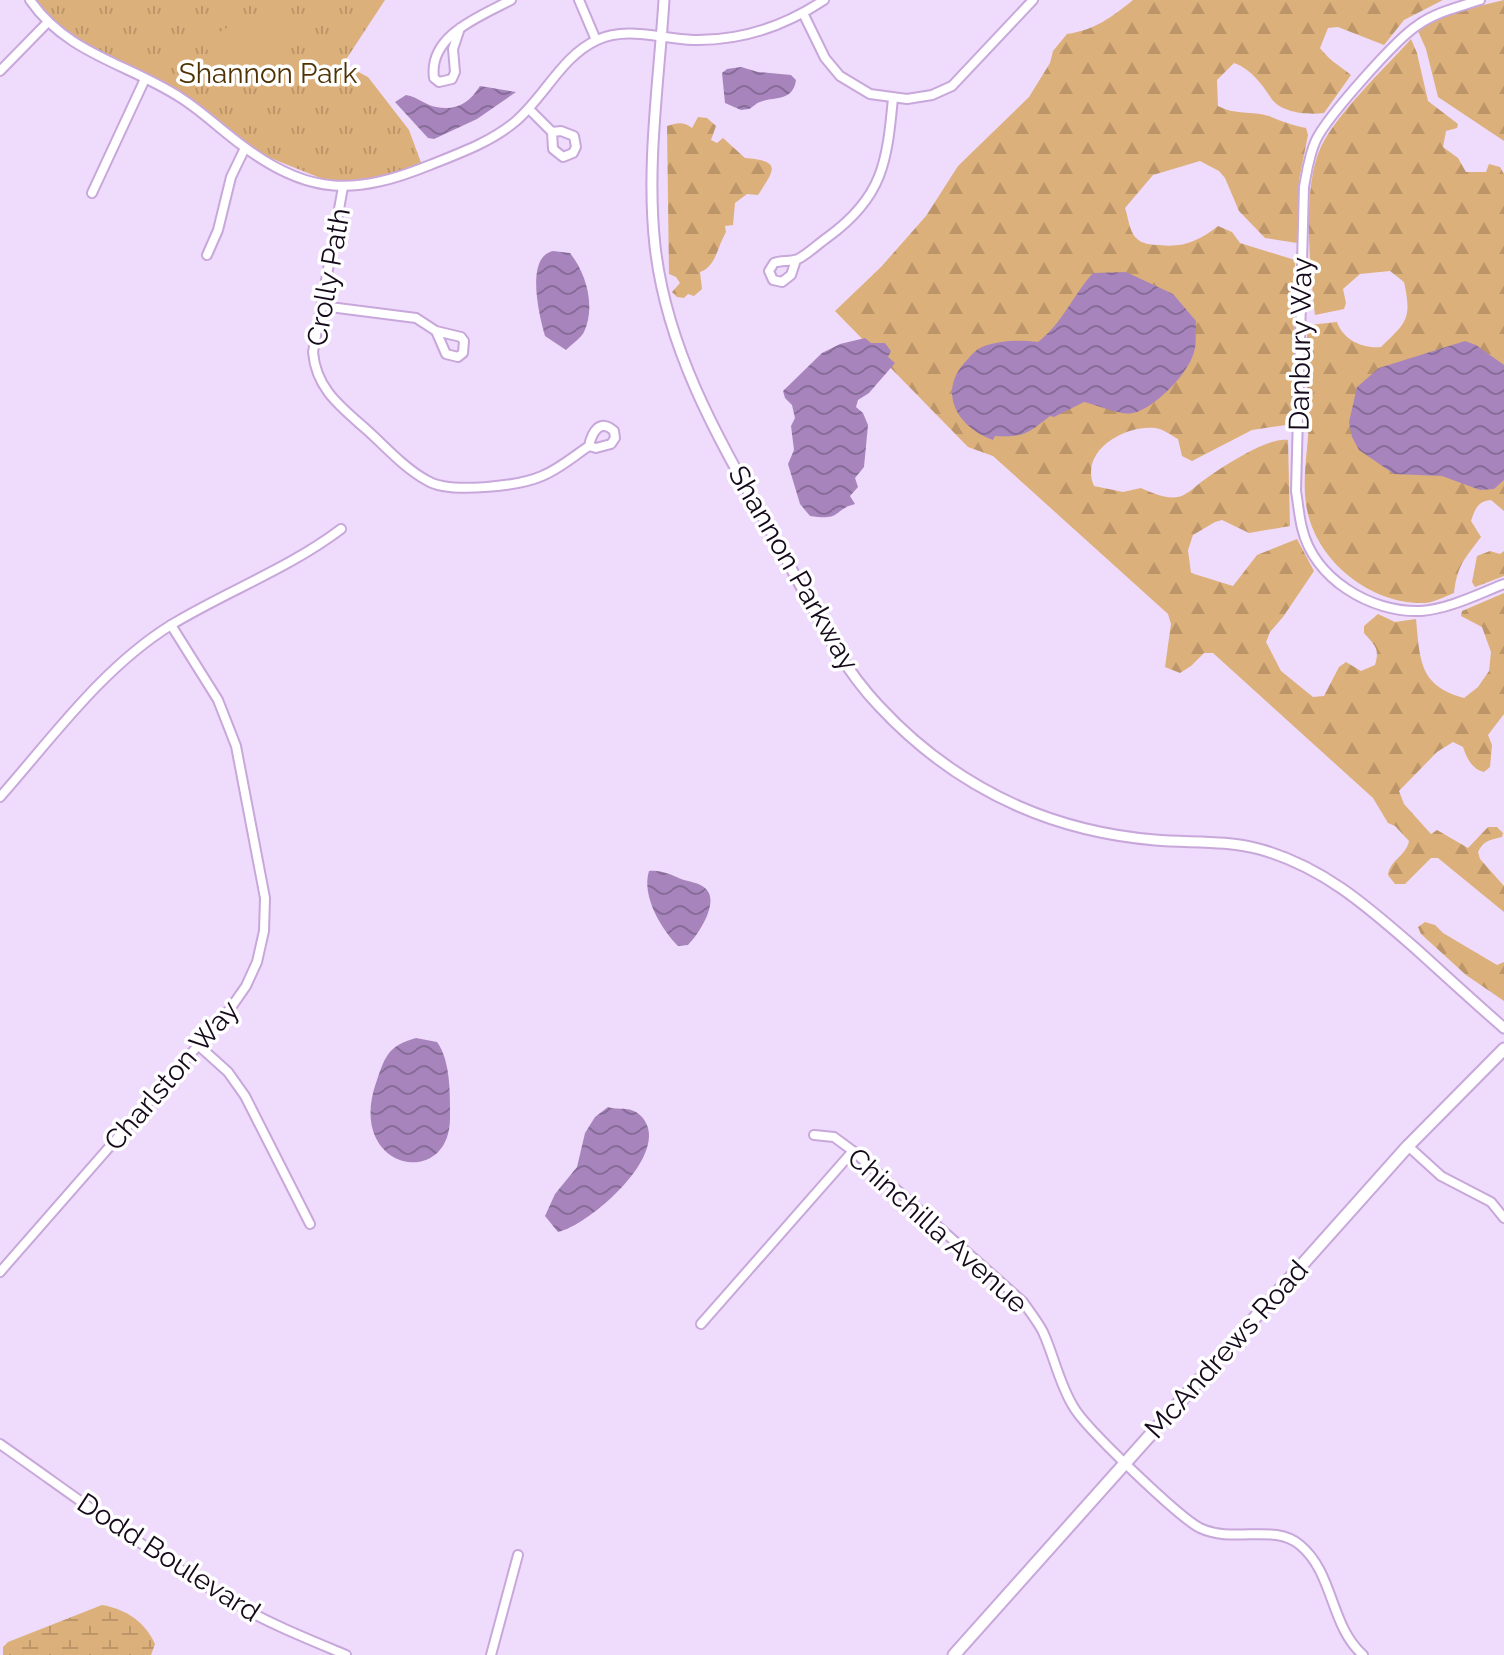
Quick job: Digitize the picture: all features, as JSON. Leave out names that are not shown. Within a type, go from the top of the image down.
[{"type":"main road","name":"McAndrews Road","points":[[954,1655],[1408,1146],[1504,1049]]},
{"type":"street","points":[[30,0],[48,22],[79,47],[193,106],[245,148],[291,175],[343,187],[361,187],[395,179],[473,148],[507,128],[529,109],[571,57],[596,40],[617,34],[692,40],[734,37],[764,30],[824,0]]},
{"type":"street","points":[[460,28],[453,49],[455,72],[452,79],[439,82],[434,78],[435,59],[445,42],[460,28],[511,0]]},
{"type":"street","points":[[579,0],[596,40]]},
{"type":"street","name":"Shannon Parkway","points":[[664,0],[652,187],[655,247],[666,306],[684,364],[705,412],[842,660],[878,705],[919,745],[966,779],[1017,806],[1065,823],[1114,835],[1256,848],[1289,858],[1325,875],[1364,903],[1504,1028]]},
{"type":"street","points":[[803,13],[825,58],[840,76],[870,94],[918,98],[952,86],[1033,0]]},
{"type":"street","name":"Danbury Way","points":[[1480,0],[1433,16],[1415,27],[1334,113],[1317,138],[1308,161],[1304,187],[1296,491],[1302,531],[1321,565],[1352,593],[1387,608],[1424,610],[1504,584]]},
{"type":"street","points":[[0,71],[48,22]]},
{"type":"street","points":[[92,193],[145,79]]},
{"type":"street","points":[[796,260],[850,220],[871,193],[889,145],[893,98]]},
{"type":"street","points":[[529,109],[552,132]]},
{"type":"street","points":[[207,255],[218,230],[231,177],[245,148]]},
{"type":"street","name":"Crolly Path","points":[[343,187],[313,352],[323,388],[428,482],[448,488],[465,489],[532,479],[554,470],[589,446]]},
{"type":"street","points":[[322,306],[408,316],[423,321],[436,331]]},
{"type":"street","points":[[0,797],[98,685],[131,654],[171,625],[305,555],[341,529]]},
{"type":"street","name":"Charlston Way","points":[[0,1272],[199,1046],[246,986],[257,962],[264,931],[265,898],[236,746],[218,700],[171,625]]},
{"type":"street","points":[[199,1046],[228,1072],[245,1096],[310,1224]]},
{"type":"street","name":"Chinchilla Avenue","points":[[814,1135],[834,1137],[853,1151],[1023,1302],[1043,1332],[1074,1409],[1092,1431],[1197,1527],[1231,1537],[1284,1536],[1299,1544],[1318,1564],[1345,1632],[1363,1655]]},
{"type":"street","points":[[1408,1146],[1441,1176],[1491,1202],[1504,1218]]},
{"type":"street","points":[[701,1324],[853,1151]]},
{"type":"street","name":"Dodd Boulevard","points":[[0,1444],[224,1597],[287,1630],[346,1655]]},
{"type":"street","points":[[491,1655],[518,1555]]},
{"type":"green space","name":"Shannon Park","points":[[31,0],[385,0],[343,64],[368,77],[409,130],[423,168],[343,187],[245,148],[193,106],[85,51]]},
{"type":"green space","points":[[1133,0],[1443,0],[1404,20],[1384,45],[1338,27],[1328,28],[1320,48],[1351,75],[1324,113],[1302,113],[1281,107],[1251,73],[1234,63],[1217,80],[1218,106],[1230,111],[1269,116],[1306,128],[1308,135],[1299,180],[1297,243],[1265,238],[1239,211],[1225,178],[1219,171],[1200,161],[1153,175],[1125,208],[1130,228],[1144,243],[1183,244],[1204,236],[1218,226],[1232,232],[1240,243],[1295,260],[1293,424],[1252,430],[1192,461],[1182,456],[1178,439],[1164,431],[1143,428],[1130,431],[1099,451],[1091,473],[1094,486],[1123,492],[1141,488],[1154,494],[1178,497],[1245,454],[1269,443],[1288,440],[1290,526],[1249,533],[1222,520],[1193,535],[1188,550],[1191,573],[1233,586],[1257,555],[1297,539],[1314,571],[1266,642],[1281,671],[1313,697],[1324,696],[1339,667],[1346,662],[1361,671],[1375,665],[1377,651],[1364,633],[1364,626],[1378,614],[1395,622],[1416,619],[1421,659],[1430,679],[1449,693],[1464,698],[1478,687],[1489,671],[1491,652],[1482,627],[1461,616],[1462,611],[1504,593],[1504,714],[1488,735],[1492,745],[1490,767],[1484,772],[1476,769],[1463,747],[1453,742],[1437,752],[1399,791],[1404,804],[1431,834],[1437,830],[1468,848],[1488,827],[1497,827],[1503,833],[1502,837],[1485,843],[1478,852],[1480,859],[1504,886],[1504,912],[1438,858],[1431,858],[1405,884],[1395,884],[1388,875],[1389,870],[1409,841],[1388,823],[1373,798],[1213,653],[1204,653],[1180,673],[1165,667],[1171,624],[1168,614],[993,456],[968,447],[835,311],[881,267],[926,216],[958,166],[1029,97],[1050,63],[1053,51],[1067,34],[1103,22]]},
{"type":"green space","points":[[1504,0],[1504,141],[1438,97],[1426,49],[1417,29],[1458,11]]},
{"type":"green space","points":[[252,22],[277,25],[298,38],[255,89],[251,89],[202,45],[224,29]]},
{"type":"green space","points":[[1411,39],[1428,101],[1458,124],[1457,128],[1446,131],[1443,147],[1458,158],[1466,172],[1486,172],[1489,164],[1500,167],[1504,174],[1504,511],[1491,500],[1478,506],[1471,521],[1481,537],[1460,568],[1454,593],[1425,603],[1386,597],[1368,589],[1337,565],[1314,532],[1305,490],[1309,325],[1337,322],[1344,334],[1354,342],[1381,347],[1397,332],[1407,312],[1404,282],[1390,271],[1360,274],[1343,289],[1344,309],[1315,315],[1309,230],[1314,166],[1320,149],[1337,122]]},
{"type":"green space","points":[[698,117],[707,118],[716,126],[711,140],[717,143],[723,138],[745,158],[765,161],[772,168],[758,195],[747,194],[735,203],[733,225],[725,226],[726,232],[713,261],[700,272],[702,289],[694,296],[688,294],[684,298],[672,292],[680,283],[669,274],[667,126],[680,123],[692,128]]},
{"type":"green space","points":[[1490,551],[1500,554],[1504,551],[1504,576],[1475,587],[1472,582],[1477,556]]},
{"type":"green space","points":[[1425,922],[1435,925],[1497,965],[1504,962],[1504,1001],[1466,975],[1421,934],[1418,927]]},
{"type":"green space","points":[[102,1605],[127,1613],[140,1623],[155,1644],[151,1655],[3,1655],[3,1647],[8,1642]]},
{"type":"water","points":[[741,67],[791,75],[796,80],[794,87],[787,95],[741,110],[725,103],[722,73]]},
{"type":"water","points":[[480,86],[516,92],[477,119],[434,139],[428,138],[395,102],[406,95],[433,106],[456,107],[467,101]]},
{"type":"water","points":[[553,251],[570,253],[581,270],[588,290],[588,322],[579,339],[566,350],[545,336],[536,288],[539,264],[544,256]]},
{"type":"water","points":[[1126,272],[1173,294],[1196,321],[1191,360],[1170,389],[1151,405],[1133,413],[1115,412],[1084,402],[1054,417],[1050,416],[1025,433],[995,436],[993,440],[980,434],[960,417],[952,395],[953,383],[958,371],[973,354],[982,347],[996,343],[1038,342],[1054,327],[1093,273]]},
{"type":"water","points":[[865,338],[871,343],[885,343],[891,351],[888,357],[895,363],[869,393],[858,400],[856,407],[863,413],[868,425],[864,467],[855,478],[858,487],[850,496],[855,504],[833,516],[810,516],[800,504],[788,464],[794,450],[791,426],[795,418],[792,405],[783,391],[822,353],[840,344]]},
{"type":"water","points":[[1465,341],[1504,365],[1504,480],[1494,489],[1480,490],[1442,476],[1394,474],[1359,450],[1349,422],[1357,387],[1379,368]]},
{"type":"water","points":[[649,871],[696,883],[709,894],[706,918],[688,945],[678,946],[660,922],[650,901]]},
{"type":"water","points":[[416,1038],[437,1042],[442,1050],[450,1100],[445,1142],[434,1156],[418,1162],[401,1160],[385,1151],[374,1134],[371,1110],[386,1057],[400,1044]]},
{"type":"water","points":[[608,1107],[630,1110],[642,1117],[649,1132],[647,1149],[637,1168],[606,1202],[572,1227],[558,1232],[545,1216],[555,1194],[577,1167],[585,1133],[595,1117]]}]
